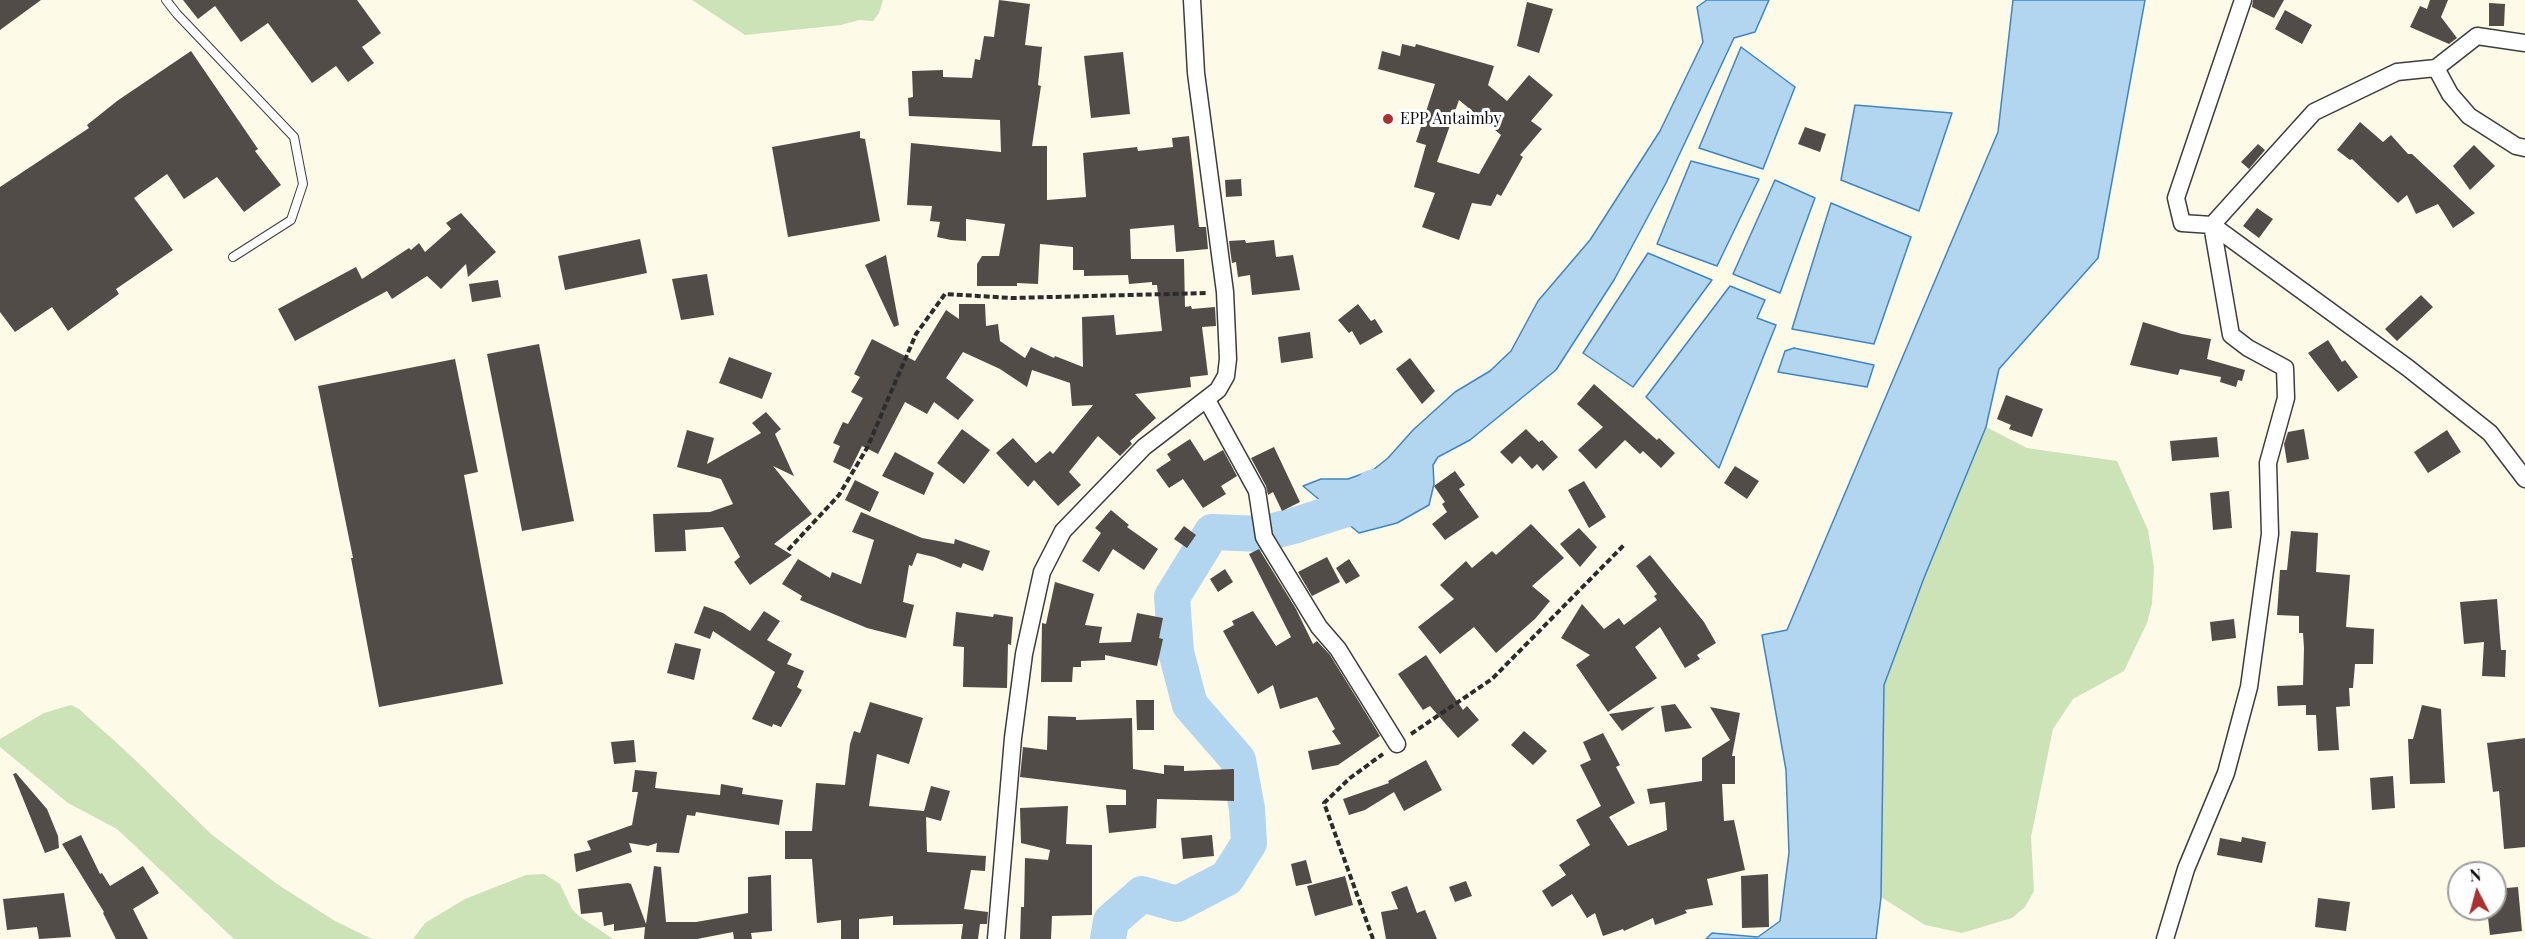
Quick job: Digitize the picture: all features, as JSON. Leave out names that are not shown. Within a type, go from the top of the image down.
[{"type":"street","points":[[996,939],[1013,738],[1024,654],[1042,572],[1063,531],[1144,447],[1218,390],[1227,368],[1225,292],[1196,73],[1192,0]]},
{"type":"street","points":[[2243,0],[2176,198],[2182,223],[2212,225],[2408,368],[2490,433],[2525,479]]},
{"type":"street","points":[[2212,225],[2314,112],[2397,72],[2436,68],[2477,36],[2525,43]]},
{"type":"street","points":[[2436,68],[2450,94],[2469,116],[2516,146],[2525,148]]},
{"type":"street","points":[[2165,939],[2186,869],[2226,772],[2249,687],[2270,534],[2268,463],[2286,399],[2285,368],[2248,348],[2231,335],[2212,225]]},
{"type":"street","points":[[1207,400],[1257,491],[1264,534],[1319,627],[1338,649],[1397,744]]},
{"type":"lane","points":[[166,0],[294,137],[303,184],[291,219],[233,257]]},
{"type":"path","points":[[789,550],[839,495],[867,448],[916,334],[945,294],[1012,298],[1225,292]]},
{"type":"path","points":[[1373,939],[1324,803],[1350,778],[1492,679],[1624,545]]},
{"type":"green space","points":[[692,0],[883,0],[879,13],[873,21],[859,20],[841,25],[745,35]]},
{"type":"green space","points":[[1986,427],[2027,448],[2117,461],[2148,530],[2154,567],[2152,604],[2147,623],[2124,671],[2073,699],[2053,729],[2031,837],[2034,891],[2025,907],[2012,918],[1962,933],[1925,925],[1881,897],[1884,685],[1924,578]]},
{"type":"green space","points":[[71,705],[79,709],[129,754],[211,834],[277,884],[335,921],[372,939],[234,939],[117,829],[68,803],[0,747],[0,739],[44,713]]},
{"type":"green space","points":[[544,874],[560,884],[572,909],[579,916],[613,939],[413,939],[425,923],[465,899],[526,875]]},
{"type":"water","points":[[1707,0],[1769,0],[1755,32],[1734,38],[1666,183],[1614,280],[1556,370],[1470,440],[1438,457],[1433,465],[1434,484],[1429,505],[1397,523],[1359,533],[1303,486],[1321,479],[1348,479],[1373,470],[1455,392],[1490,371],[1511,351],[1538,301],[1590,240],[1660,131],[1703,42],[1697,7]]},
{"type":"water","points":[[2013,0],[2145,0],[2098,258],[1999,369],[1986,427],[1924,578],[1884,685],[1881,897],[1876,939],[1706,939],[1712,933],[1758,937],[1780,921],[1789,853],[1786,770],[1762,635],[1787,630],[1998,132]]},
{"type":"water","points":[[1741,47],[1795,87],[1763,169],[1699,148]]},
{"type":"water","points":[[1855,105],[1952,113],[1919,211],[1841,180]]},
{"type":"water","points":[[1691,161],[1759,179],[1717,266],[1657,244]]},
{"type":"water","points":[[1775,180],[1815,198],[1780,293],[1733,274]]},
{"type":"water","points":[[1831,203],[1911,237],[1874,344],[1792,329]]},
{"type":"water","points":[[1648,253],[1712,280],[1633,387],[1583,353]]},
{"type":"water","points":[[1730,286],[1765,300],[1757,318],[1776,325],[1719,468],[1646,397]]},
{"type":"water","points":[[1794,348],[1874,365],[1867,387],[1778,372],[1785,351]]},
{"type":"building","points":[[0,0],[41,0],[0,30]]},
{"type":"building","points":[[183,0],[357,0],[381,33],[362,47],[374,63],[348,82],[336,66],[312,83],[268,23],[241,42],[215,6],[198,19]]},
{"type":"building","points":[[999,0],[1030,4],[1025,45],[1042,47],[1038,85],[1041,86],[1032,146],[1047,146],[1047,200],[1086,197],[1083,153],[1137,147],[1138,151],[1173,147],[1172,138],[1189,136],[1199,227],[1206,227],[1208,249],[1176,252],[1174,225],[1130,229],[1131,259],[1184,259],[1185,307],[1191,306],[1192,309],[1215,307],[1216,326],[1202,327],[1208,375],[1190,377],[1191,387],[1135,394],[1156,418],[1130,441],[1132,444],[1120,456],[1098,436],[1069,472],[1081,485],[1058,506],[1034,480],[1028,487],[996,453],[1013,438],[1036,463],[1050,451],[1053,454],[1093,405],[1072,406],[1070,383],[1032,370],[1027,387],[1000,369],[963,352],[946,378],[974,400],[958,420],[934,402],[927,414],[905,402],[878,454],[862,446],[850,470],[833,462],[840,446],[833,443],[843,422],[848,424],[863,398],[851,392],[860,377],[854,374],[872,339],[915,361],[946,310],[959,319],[959,304],[985,304],[986,326],[998,324],[1000,341],[1025,358],[1031,347],[1054,358],[1055,356],[1083,367],[1082,317],[1114,315],[1116,335],[1162,331],[1157,285],[1152,285],[1152,282],[1129,284],[1128,275],[1084,276],[1084,270],[1073,270],[1073,247],[1040,244],[1038,284],[977,286],[977,264],[982,256],[999,256],[1005,224],[966,219],[966,241],[951,240],[937,237],[940,222],[930,221],[932,206],[907,205],[911,143],[1001,152],[1000,120],[909,116],[908,98],[913,97],[912,71],[943,70],[943,77],[972,78],[975,59],[980,60],[984,36],[994,37]]},
{"type":"building","points":[[2253,0],[2284,0],[2274,18],[2252,7]]},
{"type":"building","points":[[2430,0],[2448,0],[2441,17],[2457,38],[2449,44],[2410,27],[2420,6],[2427,9]]},
{"type":"building","points":[[1527,2],[1553,9],[1539,53],[1517,46]]},
{"type":"building","points":[[2489,3],[2505,4],[2504,26],[2489,26]]},
{"type":"building","points":[[2285,10],[2312,25],[2302,44],[2275,29]]},
{"type":"building","points":[[1402,44],[1415,47],[1416,44],[1494,66],[1488,85],[1507,101],[1529,75],[1553,95],[1531,121],[1542,129],[1520,155],[1523,157],[1501,196],[1497,194],[1491,206],[1472,203],[1459,240],[1422,227],[1435,193],[1414,187],[1426,145],[1416,142],[1435,84],[1378,69],[1382,51],[1400,56]],"holes":[[[1459,100],[1501,135],[1479,174],[1437,162]]]},
{"type":"building","points":[[191,51],[258,149],[255,151],[281,185],[244,212],[217,177],[184,199],[167,174],[134,198],[173,250],[116,289],[119,294],[68,331],[52,307],[15,332],[0,312],[0,187],[89,128],[87,125],[117,101]]},
{"type":"building","points":[[1123,52],[1130,114],[1091,118],[1084,56]]},
{"type":"building","points":[[2360,122],[2383,142],[2391,135],[2408,154],[2412,154],[2475,213],[2453,228],[2438,204],[2416,214],[2407,195],[2398,203],[2352,159],[2350,160],[2337,150]]},
{"type":"building","points":[[1805,127],[1826,134],[1820,152],[1798,144]]},
{"type":"building","points":[[860,131],[860,138],[865,139],[880,221],[788,237],[772,147]]},
{"type":"building","points":[[2258,144],[2265,150],[2249,169],[2241,162]]},
{"type":"building","points":[[2474,145],[2495,166],[2470,190],[2453,166]]},
{"type":"building","points":[[1241,179],[1242,196],[1226,197],[1225,180]]},
{"type":"building","points":[[2257,208],[2273,219],[2259,238],[2243,226]]},
{"type":"building","points":[[461,213],[496,252],[468,277],[466,264],[441,289],[427,276],[392,299],[387,291],[295,341],[278,309],[356,267],[362,279],[419,243],[425,252],[451,229],[446,223]]},
{"type":"building","points":[[640,239],[647,273],[565,290],[558,256]]},
{"type":"building","points":[[1245,240],[1246,243],[1274,240],[1276,257],[1293,255],[1300,290],[1252,295],[1250,275],[1238,277],[1236,262],[1232,263],[1229,241]]},
{"type":"building","points":[[886,255],[899,325],[894,327],[865,265]]},
{"type":"building","points":[[707,274],[714,315],[681,320],[672,279]]},
{"type":"building","points":[[498,280],[501,297],[472,302],[469,284]]},
{"type":"building","points":[[2421,295],[2433,307],[2397,341],[2385,329]]},
{"type":"building","points":[[1358,304],[1371,321],[1375,319],[1383,332],[1360,345],[1352,331],[1349,333],[1338,320]]},
{"type":"building","points":[[2143,322],[2182,334],[2211,339],[2207,359],[2245,370],[2242,381],[2238,380],[2236,387],[2220,382],[2221,377],[2180,369],[2178,375],[2130,365]]},
{"type":"building","points":[[1310,332],[1313,358],[1281,363],[1278,337]]},
{"type":"building","points":[[2328,340],[2342,362],[2345,360],[2358,377],[2338,392],[2308,353]]},
{"type":"building","points":[[539,344],[574,521],[522,531],[487,354]]},
{"type":"building","points":[[729,357],[772,373],[762,399],[719,383]]},
{"type":"building","points":[[1410,358],[1435,391],[1422,404],[1396,369]]},
{"type":"building","points":[[455,359],[478,472],[464,475],[503,684],[379,707],[351,558],[353,558],[318,386]]},
{"type":"building","points":[[1594,384],[1675,453],[1661,468],[1643,451],[1640,454],[1625,440],[1596,469],[1578,450],[1603,427],[1577,404]]},
{"type":"building","points":[[2006,395],[2043,409],[2032,437],[2009,429],[2011,425],[1997,419]]},
{"type":"building","points":[[766,412],[781,429],[775,434],[794,476],[773,466],[812,514],[774,544],[792,555],[750,585],[734,562],[740,557],[723,527],[685,530],[686,551],[655,552],[653,514],[710,512],[733,504],[721,479],[677,467],[687,430],[714,438],[707,464],[761,433],[752,423]]},
{"type":"building","points":[[962,429],[990,450],[964,484],[937,463]]},
{"type":"building","points":[[1526,429],[1539,442],[1542,440],[1558,457],[1543,471],[1537,464],[1532,469],[1520,456],[1512,464],[1500,452]]},
{"type":"building","points":[[2304,429],[2309,459],[2287,463],[2284,444],[2288,432]]},
{"type":"building","points":[[2447,430],[2461,452],[2428,473],[2414,452]]},
{"type":"building","points":[[2217,437],[2219,457],[2172,461],[2170,441]]},
{"type":"building","points":[[1190,439],[1204,461],[1223,450],[1237,476],[1221,486],[1226,494],[1203,508],[1183,479],[1169,488],[1156,470],[1171,460],[1167,454]]},
{"type":"building","points":[[1274,447],[1300,502],[1282,511],[1273,492],[1268,495],[1266,486],[1251,458]]},
{"type":"building","points":[[895,452],[934,473],[924,495],[882,476]]},
{"type":"building","points":[[1735,466],[1759,481],[1747,499],[1724,483]]},
{"type":"building","points":[[1455,471],[1465,485],[1459,489],[1479,517],[1445,540],[1432,524],[1447,512],[1442,504],[1445,502],[1434,486]]},
{"type":"building","points":[[855,480],[879,492],[870,512],[845,500]]},
{"type":"building","points":[[1584,481],[1606,517],[1589,528],[1568,490]]},
{"type":"building","points":[[2229,491],[2232,528],[2213,530],[2210,493]]},
{"type":"building","points":[[1111,510],[1129,525],[1127,527],[1158,549],[1144,570],[1113,549],[1099,572],[1082,561],[1101,533],[1095,528]]},
{"type":"building","points":[[861,512],[922,538],[954,544],[955,539],[990,551],[983,571],[963,563],[961,568],[917,553],[912,566],[909,565],[903,602],[914,605],[906,638],[867,628],[800,600],[802,596],[782,584],[798,559],[830,578],[832,572],[861,584],[874,540],[852,532]]},
{"type":"building","points":[[1531,524],[1564,558],[1532,586],[1550,601],[1535,619],[1496,653],[1474,627],[1440,654],[1418,627],[1454,599],[1440,585],[1466,561],[1472,568],[1492,551],[1496,555]]},
{"type":"building","points":[[1184,526],[1196,535],[1187,548],[1174,539]]},
{"type":"building","points":[[1579,528],[1597,547],[1580,567],[1560,544]]},
{"type":"building","points":[[2291,531],[2318,533],[2316,572],[2350,575],[2346,627],[2374,629],[2373,664],[2355,664],[2353,688],[2349,688],[2350,706],[2336,707],[2339,750],[2318,751],[2316,715],[2306,715],[2306,705],[2278,706],[2277,686],[2303,685],[2304,648],[2303,633],[2299,633],[2299,616],[2277,615],[2280,570],[2287,570]]},
{"type":"building","points":[[1259,549],[1296,609],[1313,644],[1317,641],[1330,655],[1380,736],[1338,765],[1312,770],[1308,751],[1341,744],[1332,731],[1335,729],[1317,697],[1280,709],[1273,685],[1258,694],[1223,631],[1234,625],[1232,621],[1253,611],[1276,646],[1291,637],[1249,554]]},
{"type":"building","points":[[1650,555],[1704,622],[1716,643],[1697,655],[1700,659],[1685,668],[1660,627],[1635,647],[1657,678],[1608,712],[1576,665],[1590,655],[1561,638],[1582,604],[1604,629],[1619,618],[1624,625],[1657,600],[1654,596],[1657,594],[1636,566]]},
{"type":"building","points":[[1327,557],[1340,582],[1312,596],[1298,572]]},
{"type":"building","points":[[1349,559],[1360,576],[1346,584],[1336,568]]},
{"type":"building","points":[[1225,569],[1233,582],[1218,592],[1210,579]]},
{"type":"building","points":[[1055,582],[1094,594],[1085,625],[1102,627],[1099,643],[1131,642],[1137,613],[1163,618],[1159,638],[1163,639],[1157,666],[1105,655],[1105,660],[1081,661],[1081,667],[1073,667],[1072,682],[1041,682],[1042,623],[1046,624]]},
{"type":"building","points":[[2497,599],[2501,650],[2506,650],[2505,677],[2482,676],[2484,642],[2464,644],[2460,602]]},
{"type":"building","points":[[704,606],[723,613],[750,631],[764,611],[780,621],[767,640],[792,654],[787,664],[804,671],[797,687],[802,690],[781,727],[773,724],[772,727],[752,719],[775,672],[713,631],[710,639],[694,633]]},
{"type":"building","points":[[956,612],[1013,617],[1011,645],[1008,644],[1007,688],[963,687],[964,647],[953,646]]},
{"type":"building","points":[[2234,619],[2236,638],[2212,641],[2210,622]]},
{"type":"building","points":[[675,643],[701,649],[694,680],[667,673]]},
{"type":"building","points":[[1426,655],[1463,710],[1467,706],[1479,720],[1458,738],[1430,706],[1423,710],[1398,674]]},
{"type":"building","points":[[1136,700],[1154,700],[1154,730],[1137,730]]},
{"type":"building","points":[[870,702],[923,718],[909,764],[877,754],[869,806],[924,811],[931,786],[950,791],[941,821],[926,817],[927,852],[986,856],[985,871],[971,870],[964,909],[988,912],[987,924],[980,924],[978,939],[961,939],[963,924],[893,925],[893,916],[859,919],[859,939],[841,939],[841,920],[817,923],[812,859],[785,859],[785,831],[812,831],[816,783],[845,785],[850,744],[854,731],[860,733]]},
{"type":"building","points":[[1675,704],[1692,728],[1665,732],[1661,706]]},
{"type":"building","points":[[2422,705],[2441,709],[2445,783],[2410,784],[2408,739],[2413,739]]},
{"type":"building","points":[[1655,707],[1622,731],[1609,714]]},
{"type":"building","points":[[1710,707],[1740,713],[1732,756],[1735,756],[1735,784],[1722,784],[1724,821],[1734,820],[1745,870],[1707,879],[1713,905],[1685,910],[1687,913],[1655,925],[1653,918],[1624,931],[1623,929],[1603,936],[1595,913],[1587,918],[1572,894],[1552,907],[1542,891],[1566,875],[1559,865],[1590,845],[1576,820],[1601,806],[1580,765],[1591,760],[1583,742],[1603,733],[1620,765],[1616,767],[1635,803],[1609,817],[1628,846],[1667,830],[1665,802],[1650,804],[1647,789],[1702,781],[1702,758],[1730,740]]},
{"type":"building","points":[[1048,716],[1076,717],[1076,720],[1132,718],[1133,769],[1164,774],[1164,765],[1184,766],[1184,771],[1234,769],[1234,801],[1157,799],[1156,828],[1109,833],[1106,805],[1126,805],[1126,790],[1020,777],[1023,747],[1047,750]]},
{"type":"building","points":[[1524,731],[1547,751],[1533,765],[1511,745]]},
{"type":"building","points":[[2525,738],[2525,847],[2504,849],[2499,791],[2493,792],[2487,743]]},
{"type":"building","points":[[634,740],[636,762],[614,764],[611,742]]},
{"type":"building","points":[[1426,760],[1442,790],[1404,811],[1394,792],[1365,810],[1349,815],[1343,799],[1389,783],[1388,781]]},
{"type":"building","points":[[635,770],[657,772],[655,788],[720,795],[721,784],[743,788],[742,794],[783,800],[779,825],[696,812],[695,816],[687,815],[679,853],[656,852],[657,843],[648,846],[629,843],[632,852],[576,872],[574,854],[591,850],[587,841],[632,825],[638,792],[632,792]]},
{"type":"building","points":[[16,773],[47,809],[58,836],[59,848],[45,853],[13,774]]},
{"type":"building","points":[[2393,776],[2395,808],[2372,810],[2370,778]]},
{"type":"building","points":[[1068,806],[1066,844],[1092,845],[1092,915],[1052,916],[1051,939],[1020,939],[1021,907],[1024,907],[1025,858],[1048,860],[1050,850],[1021,843],[1020,808]]},
{"type":"building","points":[[81,835],[100,874],[102,873],[110,886],[143,866],[159,893],[133,909],[148,939],[116,939],[104,912],[62,844]]},
{"type":"building","points":[[1212,835],[1214,856],[1183,859],[1181,838]]},
{"type":"building","points":[[2242,837],[2266,842],[2262,863],[2217,855],[2220,838],[2241,842]]},
{"type":"building","points":[[1306,860],[1312,883],[1296,886],[1291,864]]},
{"type":"building","points":[[654,866],[661,867],[666,922],[696,922],[748,913],[748,877],[771,875],[772,931],[751,933],[752,939],[734,939],[733,932],[697,939],[644,939],[645,927],[614,931],[614,924],[604,926],[602,912],[581,914],[578,889],[628,883],[631,884],[646,924]]},
{"type":"building","points":[[1768,874],[1769,927],[1742,928],[1741,876]]},
{"type":"building","points":[[1345,876],[1353,905],[1315,916],[1307,886]]},
{"type":"building","points":[[1466,881],[1472,896],[1455,902],[1449,887]]},
{"type":"building","points":[[1407,886],[1417,913],[1425,910],[1437,939],[1386,939],[1381,912],[1398,909],[1391,892]]},
{"type":"building","points":[[2518,887],[2522,931],[2490,935],[2488,921],[2507,921],[2507,888]]},
{"type":"building","points":[[64,893],[71,937],[39,939],[37,927],[7,930],[3,899]]},
{"type":"building","points":[[2318,898],[2350,902],[2346,931],[2315,927]]},
{"type":"waterway","points":[[1108,939],[1111,921],[1142,894],[1177,904],[1227,878],[1249,843],[1247,809],[1238,760],[1190,705],[1176,652],[1172,597],[1212,532],[1262,534],[1293,526],[1346,509],[1374,487]]},
{"type":"place","name":"EPP Antaimby","points":[[1388,119]]}]
